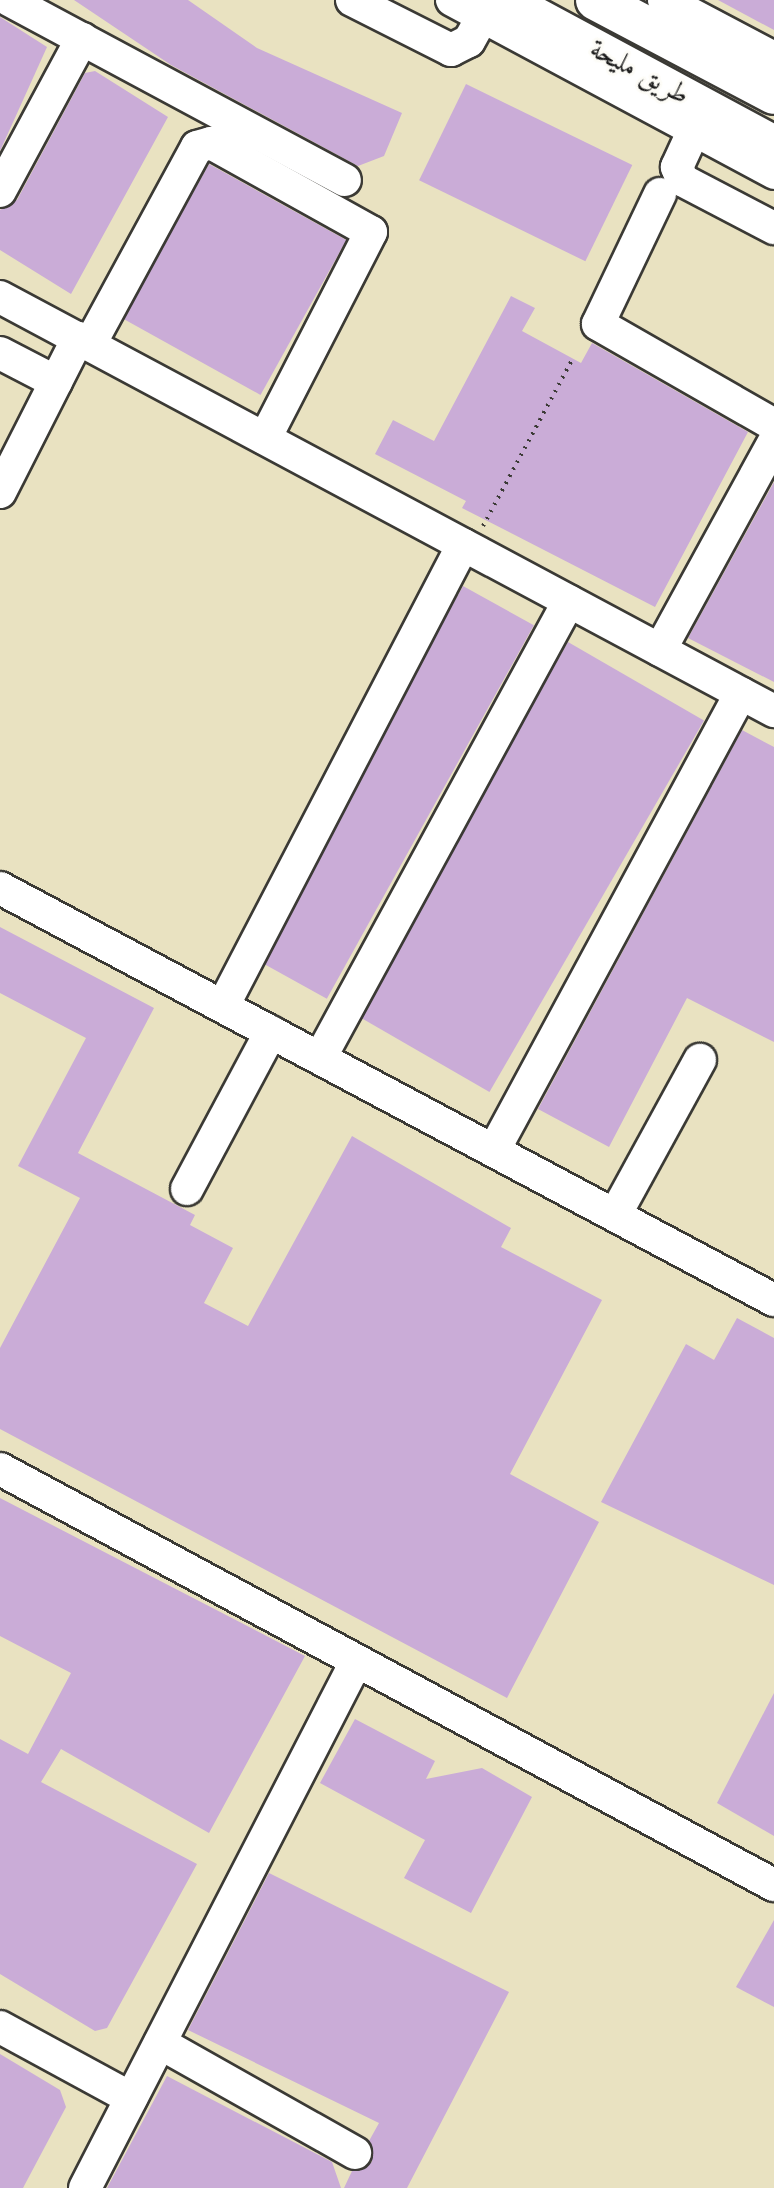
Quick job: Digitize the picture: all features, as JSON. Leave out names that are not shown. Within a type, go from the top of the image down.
[{"type":"main road","name":"طريق مليحة","points":[[612,5],[774,94]]},
{"type":"main road","name":"طريق مليحة","points":[[493,8],[774,146]]},
{"type":"street","points":[[9,0],[345,180]]},
{"type":"street","points":[[352,0],[451,50],[469,41],[493,8]]},
{"type":"street","points":[[452,0],[493,8],[694,130],[774,173]]},
{"type":"street","points":[[664,0],[774,58]]},
{"type":"street","points":[[0,191],[82,39]]},
{"type":"street","points":[[694,130],[677,167],[682,180],[774,228]]},
{"type":"street","points":[[0,492],[56,382],[84,341],[200,144],[253,166],[365,226],[371,236],[265,438]]},
{"type":"street","points":[[660,194],[598,324],[774,425]]},
{"type":"street","points":[[0,297],[774,711]]},
{"type":"street","points":[[0,353],[56,382]]},
{"type":"street","points":[[660,650],[774,442]]},
{"type":"street","points":[[223,1006],[467,547]]},
{"type":"street","points":[[320,1058],[569,601]]},
{"type":"street","points":[[494,1150],[741,693]]},
{"type":"street","points":[[0,888],[774,1300]]},
{"type":"street","points":[[187,1189],[271,1032]]},
{"type":"street","points":[[615,1215],[700,1060]]},
{"type":"street","points":[[0,1469],[774,1885]]},
{"type":"street","points":[[85,2188],[356,1662]]},
{"type":"street","points":[[0,2027],[131,2098]]},
{"type":"street","points":[[160,2043],[355,2153]]},
{"type":"path","points":[[467,547],[572,360]]},
{"type":"building","points":[[74,0],[188,0],[257,48],[402,113],[384,156],[358,166],[171,65]]},
{"type":"building","points":[[718,0],[774,0],[774,30]]},
{"type":"building","points":[[0,17],[47,47],[0,151]]},
{"type":"building","points":[[95,71],[168,117],[71,294],[0,250],[0,210],[17,200],[85,73]]},
{"type":"building","points":[[466,84],[632,165],[585,261],[419,180]]},
{"type":"building","points":[[209,164],[346,240],[261,395],[123,319]]},
{"type":"building","points":[[511,296],[535,308],[522,331],[581,363],[592,343],[748,432],[655,607],[462,508],[466,501],[375,454],[393,420],[434,441]]},
{"type":"building","points":[[774,482],[774,682],[688,638]]},
{"type":"building","points":[[463,586],[534,625],[327,999],[256,959]]},
{"type":"building","points":[[568,642],[704,720],[489,1092],[354,1014]]},
{"type":"building","points":[[742,730],[774,747],[774,1042],[687,998],[609,1147],[538,1109]]},
{"type":"building","points":[[0,927],[154,1008],[78,1153],[195,1215],[190,1225],[233,1248],[204,1303],[248,1326],[352,1136],[511,1228],[501,1247],[602,1300],[510,1474],[599,1522],[507,1698],[0,1429],[0,1348],[80,1198],[18,1166],[86,1038],[0,993]]},
{"type":"building","points":[[737,1318],[774,1338],[774,1585],[601,1502],[686,1344],[714,1360]]},
{"type":"building","points":[[0,1498],[305,1656],[209,1833],[61,1749],[41,1782],[197,1864],[107,2028],[95,2031],[0,1974],[0,1739],[28,1754],[71,1673],[0,1636]]},
{"type":"building","points":[[774,1693],[774,1836],[717,1803]]},
{"type":"building","points":[[355,1719],[435,1761],[426,1779],[482,1768],[532,1797],[471,1913],[404,1878],[425,1840],[320,1783]]},
{"type":"building","points":[[269,1873],[509,1992],[407,2188],[344,2188],[352,2171],[372,2162],[369,2141],[379,2123],[188,2030]]},
{"type":"building","points":[[774,1920],[774,2007],[736,1987]]},
{"type":"building","points":[[0,2054],[60,2090],[66,2107],[23,2188],[0,2188]]},
{"type":"building","points":[[167,2076],[332,2162],[341,2188],[107,2188]]}]
